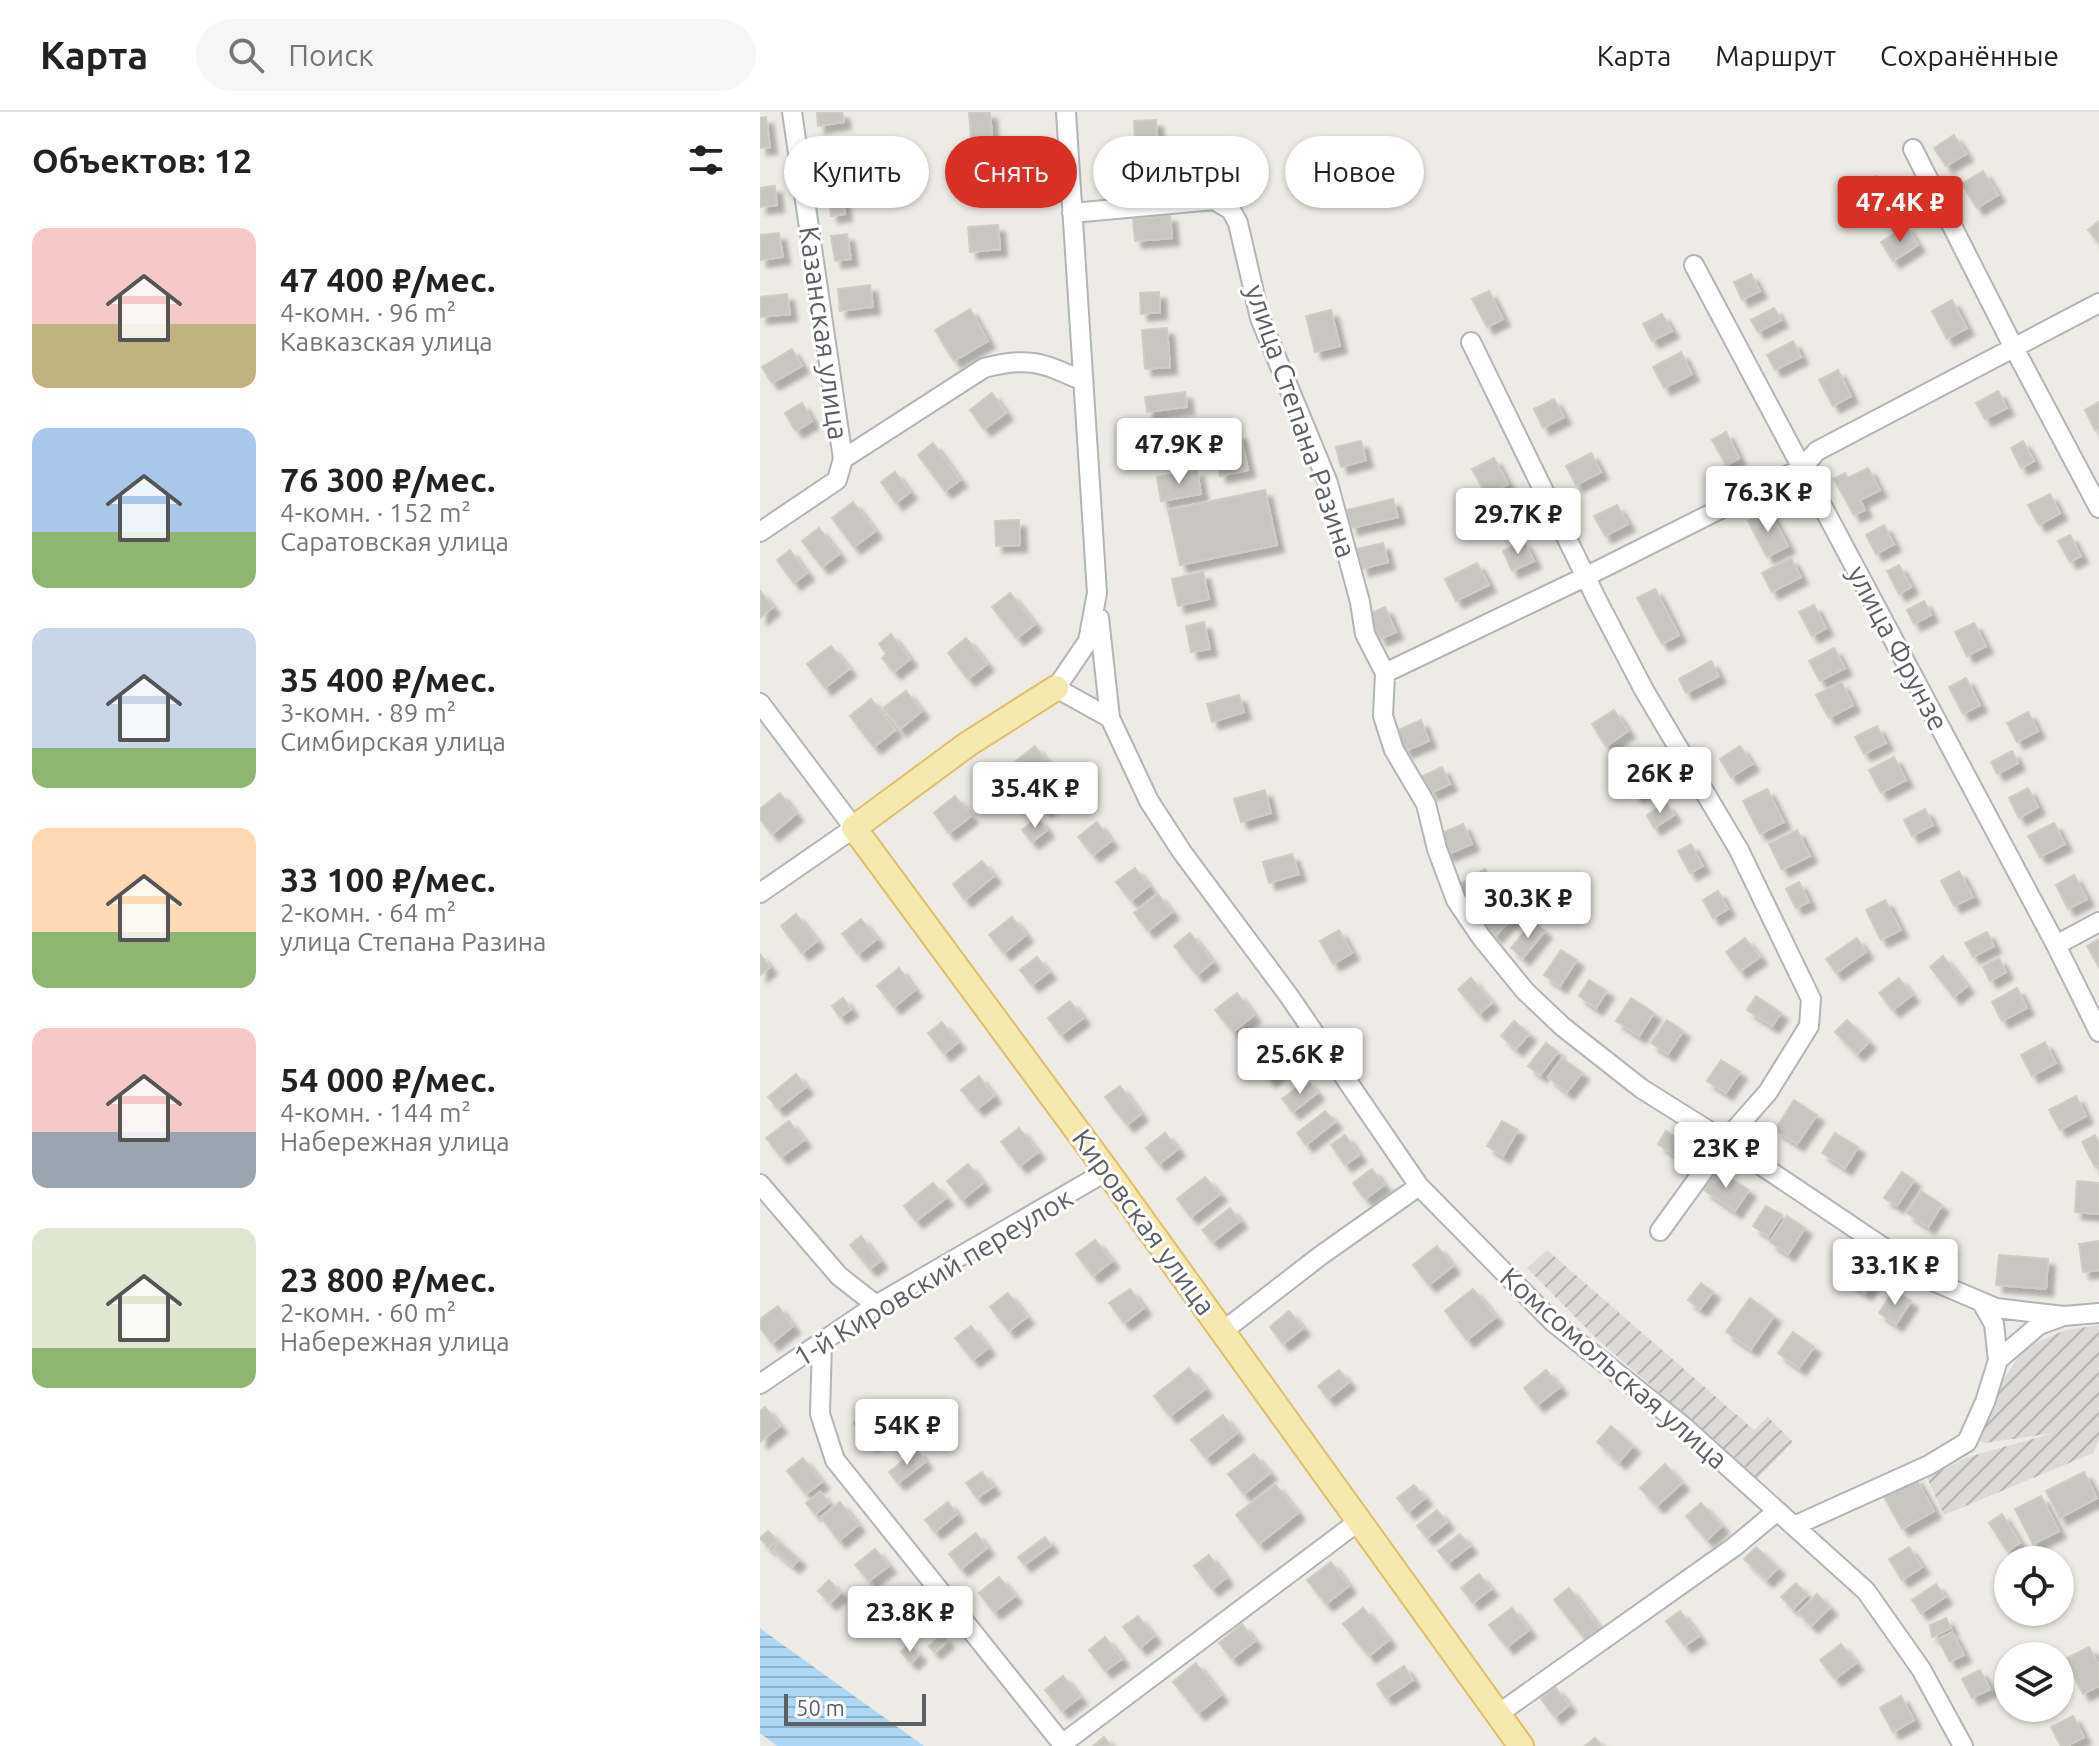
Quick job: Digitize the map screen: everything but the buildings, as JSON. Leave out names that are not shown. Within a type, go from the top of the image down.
[{"type":"main road","points":[[854,828],[968,744],[1056,688]]},
{"type":"main road","name":"Кировская улица","points":[[854,828],[1223,1331],[1498,1714],[1515,1744]]},
{"type":"street","name":"Казанская улица","points":[[792,112],[843,459]]},
{"type":"street","points":[[1066,112],[1097,593],[1088,641],[1056,688],[1110,718]]},
{"type":"street","points":[[1913,149],[2099,508]]},
{"type":"street","name":"улица Степана Разина","points":[[1072,213],[1214,200],[1231,210],[1238,223],[1260,318],[1328,483],[1360,602],[1365,634],[1385,673],[1383,716],[1394,750],[1426,804],[1437,849],[1456,900],[1481,937],[1525,991],[1563,1027],[1642,1089],[1935,1282],[1996,1308],[2064,1316],[2099,1313]]},
{"type":"street","name":"улица Фрунзе","points":[[1694,265],[2056,945],[2099,1032]]},
{"type":"street","points":[[1385,673],[1802,468],[1817,451],[2099,303]]},
{"type":"street","points":[[1471,342],[1598,602],[1644,690],[1739,850],[1811,999],[1809,1026],[1768,1092],[1725,1141],[1660,1231]]},
{"type":"street","points":[[760,532],[837,480],[843,459],[984,368],[1007,362],[1044,363],[1083,381]]},
{"type":"street","name":"Комсомольская улица","points":[[1097,593],[1110,718],[1149,801],[1289,996],[1419,1186],[1553,1322],[1683,1426],[1866,1591],[1921,1669],[1963,1746]]},
{"type":"street","name":"Кировская улица","points":[[760,703],[854,828]]},
{"type":"street","points":[[760,893],[854,828]]},
{"type":"street","points":[[2056,945],[2099,922]]},
{"type":"street","name":"1-й Кировский переулок","points":[[760,1384],[876,1305],[1107,1171]]},
{"type":"street","points":[[760,1184],[839,1276],[876,1305]]},
{"type":"street","points":[[1223,1331],[1320,1256],[1419,1186]]},
{"type":"street","points":[[1794,1526],[1929,1465],[1967,1442],[1985,1402],[1998,1360],[1994,1324],[1982,1303]]},
{"type":"street","points":[[1998,1360],[2039,1325],[2064,1316]]},
{"type":"street","points":[[822,1342],[820,1414],[835,1460],[1063,1745],[1359,1521]]},
{"type":"street","points":[[1498,1714],[1734,1547],[1776,1512]]},
{"type":"shaded area","points":[[1547,1250],[1754,1430],[1768,1417],[1793,1442],[1755,1481],[1595,1337],[1527,1268]]},
{"type":"shaded area","points":[[2099,1325],[2099,1439],[2093,1453],[1944,1515],[1927,1478],[1965,1458],[2054,1433],[1985,1443],[1975,1439],[2002,1382],[2020,1354],[2039,1341],[2066,1330]]},
{"type":"water","points":[[760,1628],[924,1746],[777,1746],[760,1733]]}]
